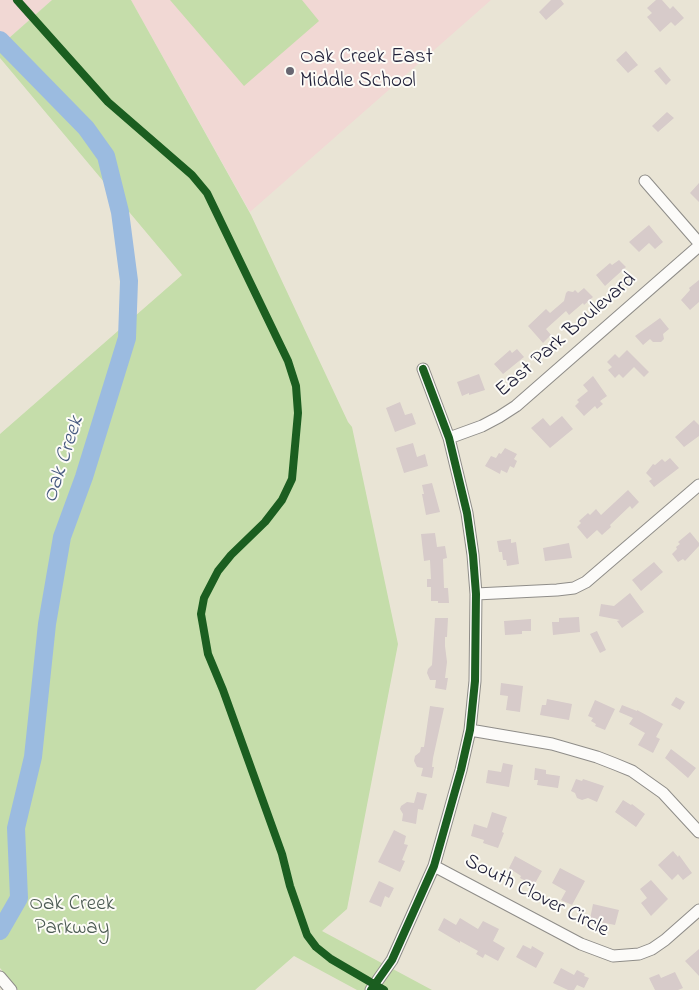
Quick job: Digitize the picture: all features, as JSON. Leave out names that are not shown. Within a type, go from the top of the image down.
[{"type":"street","points":[[645,181],[699,245]]},
{"type":"street","name":"East Park Boulevard","points":[[449,438],[499,418],[516,406],[699,245]]},
{"type":"street","points":[[373,988],[399,945],[434,866],[461,770],[470,730],[475,681],[476,594],[467,513],[449,438],[424,370]]},
{"type":"street","points":[[476,594],[574,588],[586,582],[699,485]]},
{"type":"street","points":[[470,730],[552,744],[597,756],[632,771],[663,794],[699,832]]},
{"type":"street","name":"South Clover Circle","points":[[434,866],[581,944],[613,956],[639,954],[652,949],[699,910]]},
{"type":"street","points":[[0,977],[11,990]]},
{"type":"shaded area","points":[[0,0],[52,0],[0,46]]},
{"type":"shaded area","name":"Oak Creek East Middle School","points":[[131,0],[491,0],[250,212]]},
{"type":"green space","name":"Oak Creek Parkway","points":[[52,0],[131,0],[251,215],[352,427],[398,644],[347,909],[322,931],[432,990],[357,990],[294,956],[255,990],[18,990],[0,968],[0,434],[182,275],[0,58],[0,46]]},
{"type":"green space","points":[[170,0],[302,0],[319,21],[244,86]]},
{"type":"building","points":[[551,0],[561,0],[564,4],[546,20],[539,12]]},
{"type":"building","points":[[656,0],[662,0],[670,9],[673,6],[684,18],[675,26],[671,22],[660,32],[647,17],[652,13],[647,8]]},
{"type":"building","points":[[626,51],[638,65],[628,73],[616,60]]},
{"type":"building","points":[[660,67],[671,80],[666,85],[654,71]]},
{"type":"building","points":[[667,112],[674,118],[658,132],[652,126]]},
{"type":"building","points":[[699,183],[699,202],[690,193]]},
{"type":"building","points":[[649,225],[663,242],[655,249],[649,243],[639,252],[629,242]]},
{"type":"building","points":[[619,260],[626,267],[605,286],[596,275],[610,263],[612,265]]},
{"type":"building","points":[[699,280],[699,302],[690,310],[681,300],[690,290],[689,288]]},
{"type":"building","points":[[584,288],[593,297],[569,315],[566,311],[546,329],[551,335],[543,343],[528,326],[546,309],[550,313],[564,301],[568,291],[573,292],[575,290],[578,293]]},
{"type":"building","points":[[660,318],[669,329],[663,334],[664,339],[661,342],[653,342],[650,339],[643,345],[635,336]]},
{"type":"building","points":[[517,349],[524,357],[503,374],[494,364],[510,350],[512,353]]},
{"type":"building","points":[[627,350],[649,372],[644,377],[634,367],[623,378],[619,374],[615,378],[608,370],[612,367],[607,362],[615,354],[619,358]]},
{"type":"building","points":[[479,374],[485,390],[462,396],[457,382]]},
{"type":"building","points":[[593,376],[607,396],[600,401],[603,404],[597,409],[595,406],[584,416],[575,406],[579,402],[577,400],[588,391],[583,385]]},
{"type":"building","points":[[400,402],[405,415],[412,413],[416,424],[395,432],[386,408]]},
{"type":"building","points":[[562,416],[573,429],[550,448],[531,428],[543,418],[550,426]]},
{"type":"building","points":[[694,420],[699,425],[699,436],[684,447],[675,437]]},
{"type":"building","points":[[413,443],[417,457],[425,454],[428,466],[404,473],[396,448]]},
{"type":"building","points":[[505,448],[517,454],[514,459],[517,461],[514,468],[510,466],[507,473],[501,470],[500,474],[485,466],[491,456],[496,458]]},
{"type":"building","points":[[670,458],[679,468],[654,487],[649,481],[652,479],[646,473],[653,464],[655,465],[662,459],[665,462]]},
{"type":"building","points":[[432,483],[440,512],[426,515],[422,485]]},
{"type":"building","points":[[628,490],[639,502],[632,509],[630,506],[602,535],[597,530],[587,539],[577,527],[581,523],[579,521],[596,509],[601,515]]},
{"type":"building","points":[[690,532],[699,543],[699,546],[685,561],[683,559],[678,562],[672,554],[680,544],[678,542]]},
{"type":"building","points":[[435,533],[437,547],[445,546],[447,558],[443,559],[444,588],[448,588],[449,603],[431,601],[431,587],[427,587],[427,579],[431,579],[430,560],[424,561],[421,534]]},
{"type":"building","points":[[511,539],[511,543],[516,542],[519,564],[507,566],[506,560],[503,560],[502,552],[499,552],[497,541]]},
{"type":"building","points":[[569,543],[572,558],[545,561],[543,548]]},
{"type":"building","points":[[654,562],[663,572],[641,591],[632,580]]},
{"type":"building","points":[[630,593],[644,612],[622,628],[617,621],[620,620],[599,616],[601,604],[614,606]]},
{"type":"building","points":[[579,617],[580,632],[553,635],[552,622],[559,622],[559,618]]},
{"type":"building","points":[[435,618],[448,618],[447,637],[445,637],[447,662],[445,678],[448,678],[446,690],[435,688],[436,680],[430,680],[427,673],[432,665]]},
{"type":"building","points":[[531,619],[531,631],[522,631],[522,634],[505,635],[504,621]]},
{"type":"building","points":[[597,631],[606,650],[600,653],[590,634]]},
{"type":"building","points":[[501,683],[523,686],[520,712],[506,710],[508,696],[500,695]]},
{"type":"building","points":[[676,697],[685,702],[680,710],[671,705]]},
{"type":"building","points":[[547,699],[572,704],[569,720],[540,715],[542,705],[546,705]]},
{"type":"building","points":[[595,700],[615,709],[605,730],[595,726],[596,724],[591,721],[593,718],[588,716]]},
{"type":"building","points":[[622,705],[637,710],[663,724],[656,737],[660,739],[653,753],[638,745],[645,733],[629,724],[633,718],[619,712]]},
{"type":"building","points":[[430,706],[444,708],[433,758],[432,778],[421,776],[423,768],[417,767],[414,761],[421,747],[424,747]]},
{"type":"building","points":[[671,749],[696,768],[688,778],[665,758]]},
{"type":"building","points":[[503,763],[513,765],[509,787],[486,783],[488,770],[501,772]]},
{"type":"building","points":[[535,768],[546,770],[546,774],[560,776],[558,788],[537,785],[538,780],[534,780]]},
{"type":"building","points":[[576,779],[582,781],[583,779],[604,786],[597,802],[588,798],[582,800],[577,798],[575,793],[571,791]]},
{"type":"building","points":[[417,792],[427,794],[423,810],[418,809],[416,824],[402,821],[401,806],[407,802],[414,803]]},
{"type":"building","points":[[623,800],[645,814],[636,827],[615,812]]},
{"type":"building","points":[[492,812],[507,817],[502,832],[504,833],[498,848],[483,843],[484,840],[471,836],[474,824],[487,828]]},
{"type":"building","points":[[394,830],[406,836],[404,844],[408,845],[402,860],[405,861],[400,872],[378,862]]},
{"type":"building","points":[[673,851],[678,857],[679,855],[692,873],[683,880],[678,874],[672,880],[658,865]]},
{"type":"building","points":[[515,856],[542,871],[534,885],[520,878],[521,876],[509,868]]},
{"type":"building","points":[[560,868],[585,881],[572,905],[561,900],[566,891],[552,883]]},
{"type":"building","points":[[651,880],[668,899],[651,916],[641,903],[647,898],[640,889]]},
{"type":"building","points":[[379,881],[394,888],[389,898],[385,896],[381,907],[369,902]]},
{"type":"building","points":[[593,904],[619,910],[615,925],[600,922],[601,919],[590,919]]},
{"type":"building","points":[[444,918],[456,925],[460,918],[478,929],[483,921],[499,929],[493,941],[505,948],[498,961],[485,954],[483,958],[476,954],[478,951],[438,930]]},
{"type":"building","points":[[523,945],[531,949],[532,946],[544,953],[536,968],[516,957]]},
{"type":"building","points":[[699,949],[699,976],[685,961]]},
{"type":"building","points":[[561,968],[574,975],[577,970],[585,974],[584,976],[589,978],[584,988],[577,985],[574,990],[568,990],[553,983]]},
{"type":"building","points":[[675,972],[683,988],[678,990],[655,990],[649,978],[659,974],[661,978]]},
{"type":"waterway","name":"Oak Creek","points":[[0,40],[86,128],[106,156],[120,212],[129,281],[127,338],[84,477],[62,537],[47,624],[33,757],[16,828],[19,898],[0,931]]},
{"type":"cycle path","points":[[17,0],[108,102],[192,175],[207,193],[288,361],[296,386],[298,413],[292,479],[282,500],[265,522],[231,555],[218,571],[204,598],[201,614],[208,654],[223,690],[282,854],[290,886],[307,935],[316,947],[331,959],[384,990]]},
{"type":"cycle path","points":[[371,990],[392,960],[434,866],[461,770],[470,730],[475,681],[476,594],[467,513],[449,438],[423,369]]},
{"type":"place","name":"Oak Creek East Middle School","points":[[290,71]]}]
